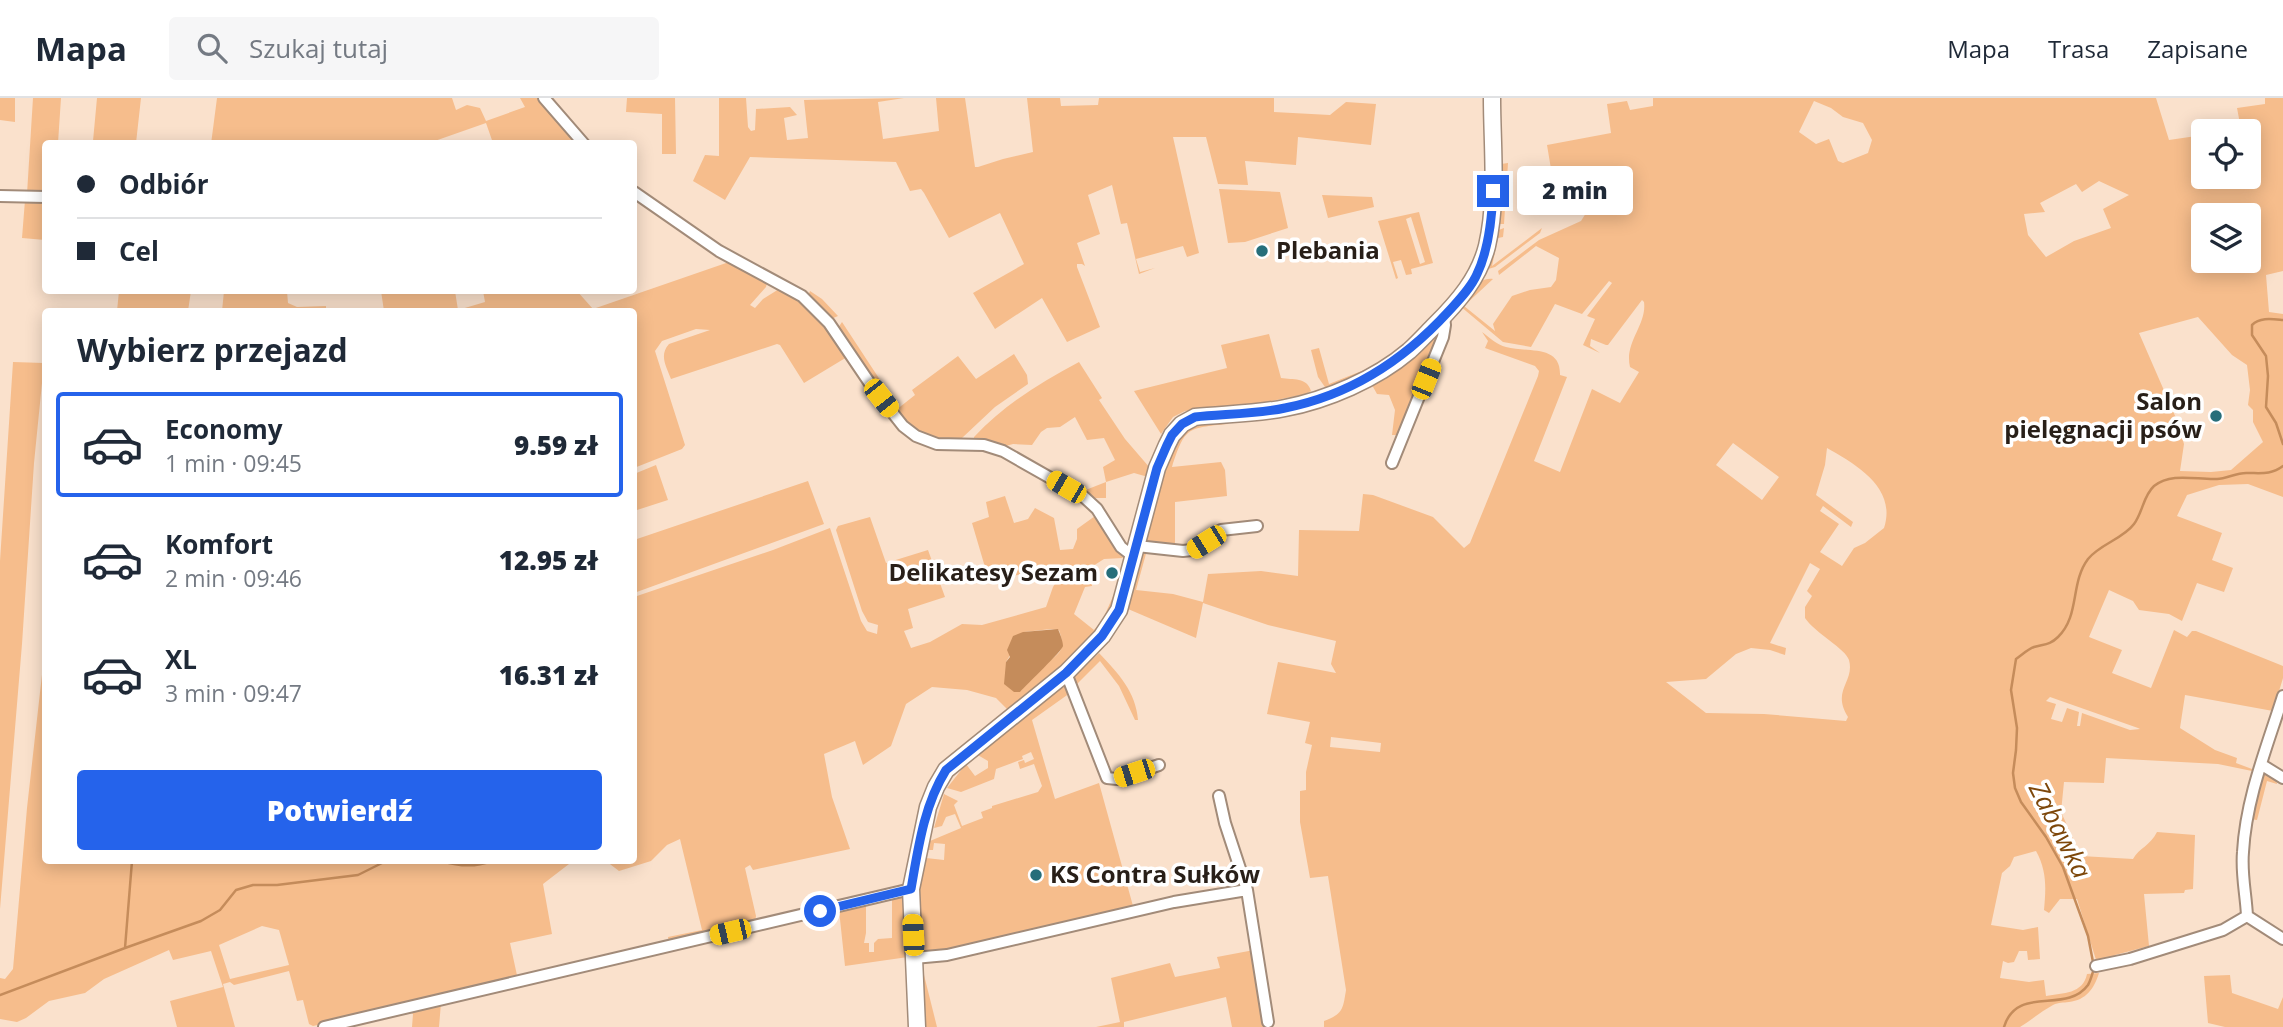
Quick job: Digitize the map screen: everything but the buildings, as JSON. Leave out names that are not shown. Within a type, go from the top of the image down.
[{"type":"street","points":[[544,98],[581,140]]},
{"type":"street","points":[[917,1027],[911,889],[928,807],[946,770],[1066,673],[1102,636],[1119,610],[1157,468],[1172,435],[1182,424],[1195,417],[1283,409],[1320,398],[1389,366],[1409,351],[1444,317],[1477,276],[1487,246],[1493,199],[1492,98]]},
{"type":"street","points":[[637,194],[719,251],[802,296],[829,323],[873,388],[903,426],[916,436],[937,444],[984,445],[1003,451],[1084,497],[1097,509],[1121,547],[1135,552],[1192,550],[1221,530],[1257,526]]},
{"type":"street","points":[[0,195],[42,197]]},
{"type":"street","points":[[1392,463],[1443,337],[1444,317]]},
{"type":"street","points":[[1066,673],[1107,778],[1117,779],[1159,765]]},
{"type":"street","points":[[2283,696],[2247,812],[2242,853],[2242,881],[2247,916],[2283,939]]},
{"type":"street","points":[[2262,765],[2283,778]]},
{"type":"street","points":[[1219,796],[1247,890],[1268,1022]]},
{"type":"street","points":[[324,1027],[911,889]]},
{"type":"street","points":[[914,958],[947,955],[1174,902],[1247,890]]},
{"type":"street","points":[[2096,966],[2130,959],[2223,930],[2247,916]]},
{"type":"shaded area","points":[[0,98],[15,98],[15,122],[0,120]]},
{"type":"shaded area","points":[[33,98],[61,98],[58,140],[42,140],[42,195],[27,194]]},
{"type":"shaded area","points":[[97,98],[141,98],[136,140],[93,140]]},
{"type":"shaded area","points":[[217,98],[452,98],[456,110],[467,105],[480,108],[486,121],[525,107],[520,98],[540,98],[576,140],[492,140],[486,123],[438,140],[212,140]]},
{"type":"shaded area","points":[[627,98],[675,98],[676,154],[662,154],[662,114],[626,112]]},
{"type":"shaded area","points":[[719,98],[746,98],[748,127],[751,131],[755,130],[756,109],[790,107],[797,115],[784,118],[787,140],[808,138],[804,100],[904,98],[878,102],[883,139],[939,131],[936,98],[965,98],[975,167],[1033,152],[1027,98],[1060,98],[1061,106],[1098,105],[1099,98],[1274,98],[1274,112],[1330,115],[1346,102],[1376,104],[1371,145],[1298,137],[1296,165],[1245,161],[1248,185],[1218,184],[1206,137],[1173,137],[1199,253],[1187,257],[1183,246],[1136,259],[1140,272],[1155,268],[1139,274],[1127,223],[1121,224],[1112,185],[1088,195],[1100,234],[1077,243],[1085,266],[1077,264],[1077,267],[1100,327],[1067,342],[1042,298],[995,329],[973,293],[1024,264],[1000,213],[949,238],[924,193],[921,189],[910,191],[896,162],[750,157],[725,200],[693,181],[705,155],[719,156]]},
{"type":"shaded area","points":[[1653,98],[2156,98],[2169,140],[2191,137],[2191,189],[2261,189],[2261,119],[2239,119],[2237,108],[2265,104],[2265,98],[2283,98],[2283,271],[2266,275],[2269,312],[2283,314],[2283,497],[2248,484],[2219,485],[2187,495],[2177,516],[2222,533],[2212,560],[2233,568],[2224,592],[2197,583],[2182,621],[2169,614],[2139,610],[2133,601],[2109,590],[2089,637],[2122,650],[2112,673],[2151,688],[2174,630],[2187,637],[2192,631],[2196,631],[2283,666],[2283,678],[2273,711],[2185,695],[2180,728],[2215,750],[2237,758],[2236,763],[2252,771],[2218,764],[2106,758],[2104,783],[2064,782],[2061,812],[2081,856],[2133,859],[2157,832],[2195,835],[2193,889],[2185,890],[2184,893],[2144,894],[2149,946],[2115,955],[2110,961],[2097,963],[2077,899],[2060,899],[2049,913],[2044,910],[2045,880],[2036,851],[2014,857],[2010,866],[2002,873],[1991,925],[2023,930],[2038,927],[2040,959],[2028,960],[2027,951],[2019,951],[2014,962],[2003,961],[2000,978],[2029,982],[2044,980],[2046,996],[2077,989],[2085,981],[2087,974],[2099,973],[2092,989],[2085,996],[2075,1001],[2053,1005],[2020,1027],[1324,1027],[1324,1021],[1341,1010],[1346,990],[1328,876],[1310,878],[1300,822],[1300,791],[1306,790],[1306,772],[1312,745],[1305,743],[1310,722],[1267,714],[1278,662],[1336,673],[1331,664],[1336,641],[1268,625],[1203,603],[1196,638],[1128,609],[1143,551],[1147,550],[1136,590],[1173,594],[1203,602],[1208,574],[1261,571],[1298,576],[1299,530],[1359,531],[1363,494],[1373,495],[1433,517],[1464,548],[1470,543],[1539,371],[1535,366],[1485,348],[1488,341],[1482,332],[1503,346],[1549,354],[1559,365],[1560,375],[1567,377],[1534,461],[1560,472],[1592,389],[1620,403],[1639,372],[1630,367],[1629,358],[1642,318],[1644,302],[1642,300],[1608,345],[1591,339],[1590,346],[1600,353],[1583,345],[1595,319],[1587,316],[1612,283],[1609,281],[1582,314],[1555,304],[1531,347],[1503,342],[1460,306],[1478,284],[1493,279],[1464,306],[1495,331],[1493,324],[1512,296],[1551,287],[1556,280],[1559,258],[1536,246],[1499,275],[1498,271],[1539,240],[1581,221],[1591,205],[1585,175],[1553,181],[1547,145],[1611,133],[1607,104],[1627,101],[1630,110],[1653,106]],"holes":[[[1814,101],[1843,117],[1863,123],[1872,140],[1868,153],[1843,163],[1838,161],[1829,139],[1816,144],[1799,132]],[[2099,181],[2129,195],[2103,209],[2111,228],[2074,241],[2046,257],[2028,235],[2024,214],[2045,212],[2040,203],[2076,184],[2082,192]],[[2198,317],[2232,355],[2247,365],[2250,390],[2248,405],[2253,410],[2253,422],[2263,442],[2231,470],[2180,471],[2184,444],[2176,418],[2139,333]],[[1733,443],[1779,477],[1762,500],[1716,465]],[[1827,448],[1872,479],[1885,501],[1887,514],[1884,528],[1854,548],[1842,566],[1820,552],[1839,524],[1820,511],[1823,506],[1851,527],[1853,522],[1816,495]],[[1810,563],[1820,569],[1807,591],[1812,596],[1805,607],[1805,618],[1849,660],[1849,674],[1842,693],[1843,708],[1848,717],[1846,721],[1764,714],[1706,713],[1666,682],[1706,679],[1736,654],[1751,648],[1785,655],[1786,648],[1770,643]],[[2050,697],[2140,729],[2130,730],[2082,713],[2080,726],[2077,726],[2079,712],[2067,708],[2062,722],[2051,719],[2056,704],[2046,701]],[[1331,737],[1381,743],[1380,752],[1330,747]]]},
{"type":"shaded area","points":[[1508,163],[1504,224],[1499,224],[1501,164]]},
{"type":"shaded area","points":[[1219,189],[1280,192],[1288,228],[1245,242],[1228,243]]},
{"type":"shaded area","points":[[1322,195],[1372,197],[1374,207],[1328,218]]},
{"type":"shaded area","points":[[25,200],[42,202],[42,240],[22,238]]},
{"type":"shaded area","points":[[1419,212],[1433,263],[1411,269],[1412,274],[1406,275],[1401,260],[1393,262],[1398,278],[1396,279],[1378,221]],"holes":[[[1411,217],[1425,262],[1420,264],[1406,219]]]},
{"type":"shaded area","points":[[1504,228],[1503,237],[1498,238],[1492,266],[1542,228],[1540,233],[1495,267],[1485,270],[1496,231]]},
{"type":"shaded area","points":[[729,262],[767,283],[750,305],[755,308],[779,289],[790,294],[810,308],[847,357],[804,383],[777,344],[671,379],[664,356],[669,344],[710,330],[696,329],[662,341],[655,351],[685,445],[682,449],[637,467],[637,308],[596,308]]},
{"type":"shaded area","points":[[810,291],[838,316],[831,319],[808,296]]},
{"type":"shaded area","points":[[119,294],[191,294],[188,308],[117,308]]},
{"type":"shaded area","points":[[224,294],[287,294],[288,303],[297,307],[326,306],[326,308],[222,308]]},
{"type":"shaded area","points":[[381,294],[455,294],[458,308],[384,308]]},
{"type":"shaded area","points":[[484,294],[580,294],[592,308],[465,308],[485,302]]},
{"type":"shaded area","points":[[842,322],[886,389],[880,390],[838,328]]},
{"type":"shaded area","points":[[1441,329],[1398,435],[1392,435],[1395,410],[1389,395],[1377,394],[1372,385],[1404,365]]},
{"type":"shaded area","points":[[1269,334],[1281,378],[1303,381],[1311,391],[1262,403],[1185,411],[1173,417],[1161,434],[1134,391],[1227,368],[1221,345]]},
{"type":"shaded area","points":[[1319,348],[1329,384],[1364,370],[1361,375],[1327,390],[1318,377],[1311,350]]},
{"type":"shaded area","points":[[1014,354],[1027,375],[1028,384],[995,407],[962,438],[943,440],[924,435],[908,424],[896,410],[915,395],[912,390],[958,356],[976,379]]},
{"type":"shaded area","points":[[13,362],[42,363],[0,909],[0,561]]},
{"type":"shaded area","points":[[1079,362],[1102,398],[1099,400],[1125,439],[1150,468],[1148,477],[1134,473],[1106,482],[1103,467],[1115,460],[1104,438],[1087,440],[1075,417],[1060,427],[1047,428],[1032,445],[1013,444],[1002,447],[974,440],[986,425],[1011,404]]},
{"type":"shaded area","points":[[1233,417],[1228,424],[1190,432],[1180,444],[1172,467],[1221,462],[1225,470],[1227,496],[1175,502],[1175,548],[1148,546],[1143,539],[1172,446],[1191,425]]},
{"type":"shaded area","points":[[656,465],[668,500],[637,510],[637,473]]},
{"type":"shaded area","points":[[808,481],[824,524],[637,592],[637,539]]},
{"type":"shaded area","points":[[1106,482],[1106,498],[1095,498],[1083,491]]},
{"type":"shaded area","points":[[1005,496],[1014,523],[1028,519],[1035,508],[1054,518],[1060,550],[1073,549],[1077,529],[1095,516],[1123,558],[1104,559],[1093,566],[1092,586],[1085,587],[1074,614],[1094,630],[1103,619],[1114,594],[1116,595],[1099,629],[1072,660],[1009,711],[1005,711],[1007,709],[996,698],[967,690],[932,687],[906,704],[891,746],[863,765],[855,741],[824,754],[832,797],[850,849],[753,870],[750,865],[745,868],[755,922],[669,943],[668,937],[702,930],[680,839],[667,845],[651,861],[619,871],[610,864],[637,864],[637,596],[830,528],[861,621],[867,631],[877,634],[878,625],[868,622],[862,611],[836,530],[838,526],[870,517],[886,563],[928,550],[945,597],[908,609],[913,628],[904,631],[911,648],[930,642],[962,624],[982,625],[1046,607],[1053,587],[1067,564],[1039,568],[990,584],[972,523],[989,517],[986,502]],"holes":[[[1059,630],[1061,650],[1045,665],[1006,662],[1024,632]]]},
{"type":"shaded area","points":[[1058,629],[1063,646],[1044,668],[1020,692],[1014,692],[1004,684],[1006,662],[1010,657],[1007,650],[1013,636],[1023,632]]},
{"type":"shaded area","points":[[1099,653],[1130,692],[1138,720],[1135,720],[1119,686],[1100,661],[1076,685],[1073,677]]},
{"type":"shaded area","points":[[42,675],[42,864],[569,864],[543,884],[552,934],[510,943],[518,980],[313,1026],[309,1024],[303,1000],[297,1001],[289,971],[234,985],[230,982],[223,984],[235,1027],[177,1027],[170,1001],[223,987],[211,951],[173,960],[169,950],[104,979],[85,993],[49,1001],[17,1022],[0,1019],[0,978],[5,979],[13,969]],"holes":[[[262,926],[279,930],[289,965],[230,979],[219,945]]]},
{"type":"shaded area","points":[[1065,684],[1070,693],[1032,720],[1055,799],[1099,783],[1133,906],[930,954],[920,951],[919,884],[926,858],[944,860],[945,844],[934,843],[933,850],[928,850],[930,841],[961,828],[955,814],[946,817],[942,826],[934,828],[944,794],[958,801],[954,805],[962,826],[983,818],[981,812],[992,806],[1038,792],[1042,786],[1034,764],[1020,769],[1018,762],[1024,760],[1025,763],[1034,759],[1031,752],[1022,756],[1023,759],[996,769],[994,779],[961,792],[947,788],[966,764],[975,776],[988,768],[988,761],[976,754]]},
{"type":"shaded area","points":[[2265,774],[2276,778],[2277,784],[2267,781],[2257,820],[2249,819],[2262,776]]},
{"type":"shaded area","points":[[899,895],[905,900],[908,957],[845,966],[839,910],[866,903],[864,943],[869,943],[869,952],[874,952],[874,943],[878,939],[892,938],[892,900],[877,900]]},
{"type":"shaded area","points":[[1254,950],[1264,1027],[1232,1027],[1226,997],[1124,1022],[1124,1027],[1096,1027],[1120,1022],[1111,978],[1170,963],[1175,977],[1220,968],[1217,957]]},
{"type":"shaded area","points":[[921,963],[937,1027],[924,1027]]},
{"type":"shaded area","points":[[2230,975],[2232,993],[2278,1009],[2283,997],[2283,1027],[2225,1027],[2208,1023],[2204,976]]},
{"type":"shaded area","points":[[441,1003],[439,1027],[412,1027],[413,1014],[409,1012],[338,1027]]},
{"type":"waterway","name":"Zabawka","points":[[2283,320],[2262,320],[2252,325],[2252,335],[2266,356],[2266,407],[2276,423],[2283,444]]},
{"type":"waterway","name":"Zabawka","points":[[2093,962],[2088,936],[2063,867],[2021,802],[2015,788],[2013,773],[2017,728],[2011,690],[2016,659],[2032,648],[2052,642],[2065,629],[2082,568],[2099,549],[2129,529],[2154,486],[2168,479],[2221,479],[2244,473],[2270,472],[2283,466]]},
{"type":"waterway","points":[[0,995],[125,948],[132,864]]},
{"type":"waterway","points":[[125,948],[201,921],[220,910],[236,890],[253,885],[277,885],[358,875],[380,864]]},
{"type":"waterway","points":[[454,864],[481,864]]},
{"type":"waterway","name":"Zabawka","points":[[2004,1027],[2010,1014],[2020,1007],[2079,994],[2088,985],[2094,969]]},
{"type":"place","name":"Plebania","points":[[1262,251]]},
{"type":"place","name":"Salon pielęgnacji psów","points":[[2216,416]]},
{"type":"place","name":"Delikatesy Sezam","points":[[1112,573]]},
{"type":"place","name":"KS Contra Sułków","points":[[1036,875]]},
{"type":"route","points":[[820,911],[911,889],[928,807],[946,770],[1066,673],[1102,636],[1119,610],[1157,468],[1172,435],[1182,424],[1195,417],[1283,409],[1309,402],[1389,366],[1409,351],[1444,317],[1477,276],[1487,246],[1493,191]]}]
